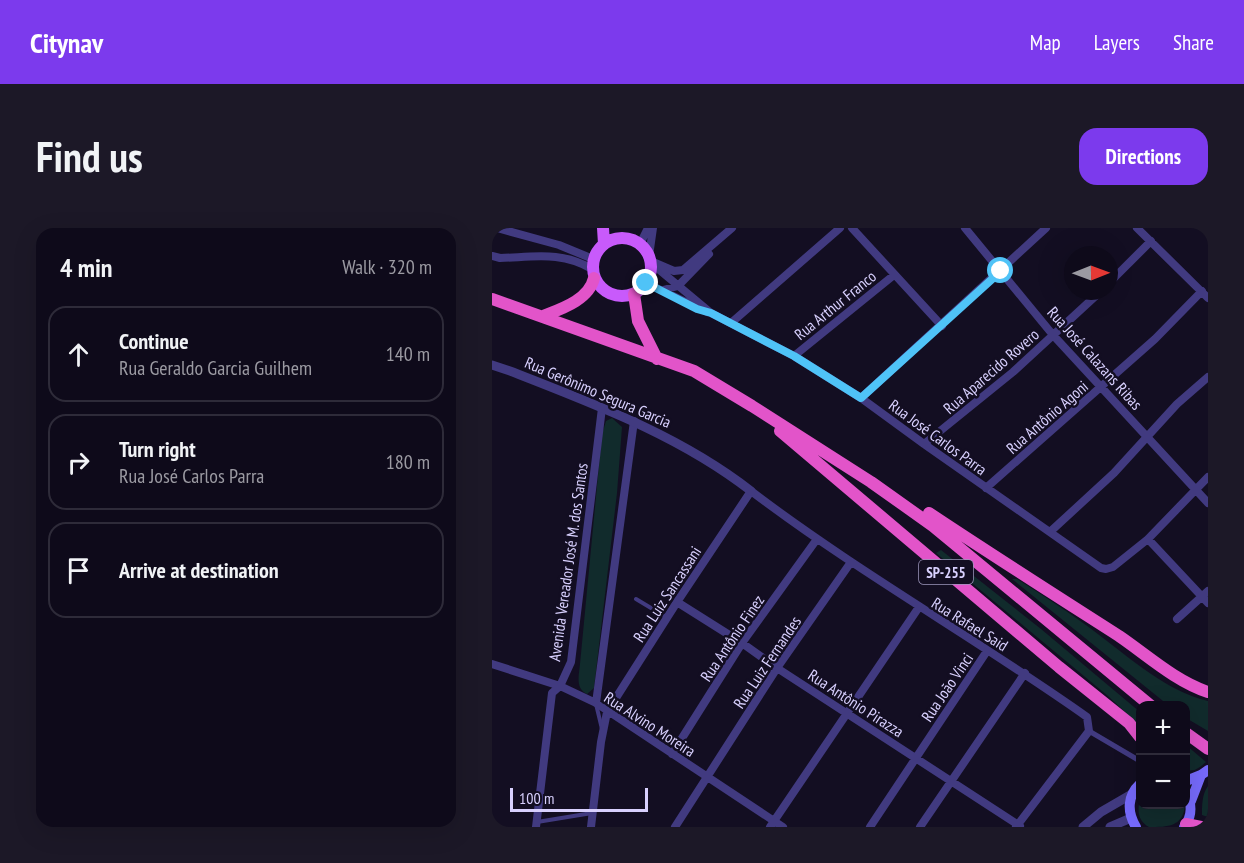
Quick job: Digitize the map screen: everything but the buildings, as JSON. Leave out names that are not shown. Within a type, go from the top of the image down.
[{"type":"highway","points":[[543,316],[571,305],[587,291],[594,283],[593,269]]},
{"type":"highway","points":[[634,294],[638,321],[657,359]]},
{"type":"highway","name":"SP-255","points":[[492,299],[694,371],[752,406],[871,482],[933,526],[1146,701]]},
{"type":"highway","name":"SP-255","points":[[752,406],[854,495],[1129,723],[1136,732]]},
{"type":"highway","name":"SP-255","points":[[871,482],[924,510],[1190,685],[1208,692]]},
{"type":"highway","points":[[1190,736],[1208,749]]},
{"type":"highway","points":[[1185,826],[1201,827]]},
{"type":"main road","points":[[603,228],[604,244]]},
{"type":"main road","points":[[620,233],[640,244],[650,260],[651,270],[646,283],[634,294],[625,296],[607,293],[600,286],[593,269],[597,251],[604,244],[620,233]]},
{"type":"main road","points":[[1190,779],[1205,773]]},
{"type":"main road","points":[[1190,793],[1205,773]]},
{"type":"main road","points":[[1134,822],[1129,806],[1136,789]]},
{"type":"main road","points":[[1185,826],[1190,817],[1189,809]]},
{"type":"street","points":[[497,228],[559,244],[593,269]]},
{"type":"street","points":[[640,244],[650,228]]},
{"type":"street","points":[[650,228],[650,260],[674,272],[683,270],[721,239]]},
{"type":"street","points":[[663,290],[678,286],[732,228]]},
{"type":"street","points":[[731,323],[840,228]]},
{"type":"street","points":[[852,228],[942,326]]},
{"type":"street","name":"Rua José Calazans Ribas","points":[[965,228],[1053,335],[1208,503]]},
{"type":"street","points":[[861,398],[1046,228]]},
{"type":"street","points":[[1137,228],[1208,298]]},
{"type":"street","points":[[1118,274],[1151,241]]},
{"type":"street","points":[[492,256],[500,258],[564,257],[580,261],[593,269]]},
{"type":"street","name":"Rua José Carlos Parra","points":[[650,260],[711,313]]},
{"type":"street","name":"Rua Arthur Franco","points":[[794,356],[894,275]]},
{"type":"street","name":"Rua José Carlos Parra","points":[[646,283],[697,309],[711,313],[794,356],[861,398],[1101,568],[1113,567],[1148,539]]},
{"type":"street","name":"Rua Antônio Agoni","points":[[986,488],[1155,339],[1202,291]]},
{"type":"street","name":"Rua Aparecido Rovero","points":[[924,444],[1004,380],[1091,300]]},
{"type":"street","name":"Rua Gerônimo Segura Garcia","points":[[492,365],[510,370],[633,421],[695,453],[727,472],[751,491]]},
{"type":"street","points":[[1051,531],[1114,472],[1177,404],[1208,377]]},
{"type":"street","name":"Avenida Vereador José M. dos Santos","points":[[536,825],[552,693],[560,686],[571,662],[602,408]]},
{"type":"street","points":[[596,703],[633,421]]},
{"type":"street","points":[[1177,619],[1206,597],[1148,539],[1208,477]]},
{"type":"street","name":"Rua Rafael Said","points":[[751,491],[851,562],[987,651],[1025,673],[1087,717],[1089,731]]},
{"type":"street","name":"Rua Luiz Sancassani","points":[[607,712],[676,602],[751,491]]},
{"type":"street","name":"Rua Antônio Finez","points":[[672,754],[742,643],[817,539]]},
{"type":"street","name":"Rua Luiz Fernandes","points":[[675,827],[777,668],[851,562]]},
{"type":"street","name":"Rua Antônio Pirazza","points":[[676,602],[1019,826]]},
{"type":"street","points":[[772,824],[919,607]]},
{"type":"street","name":"Rua João Vinci","points":[[870,827],[987,651]]},
{"type":"street","name":"Rua Alvino Moreira","points":[[492,664],[560,686],[596,703],[707,777],[772,824],[783,827]]},
{"type":"street","points":[[920,827],[1025,673]]},
{"type":"street","points":[[591,827],[607,712]]},
{"type":"street","points":[[1019,826],[1089,731],[1136,759]]},
{"type":"street","points":[[1083,827],[1101,812],[1132,794]]},
{"type":"street","points":[[1110,827],[1134,822]]},
{"type":"lane","points":[[636,599],[667,617]]},
{"type":"lane","points":[[596,703],[603,733]]},
{"type":"lane","name":"Avenida Vereador José M. dos Santos","points":[[536,825],[593,813]]},
{"type":"green space","points":[[612,418],[622,427],[617,493],[594,688],[587,694],[579,685],[579,673],[602,434],[606,421]]},
{"type":"green space","points":[[941,550],[1041,629],[1136,709],[1136,722],[1108,696],[936,553]]},
{"type":"green space","points":[[1012,579],[1017,579],[1066,611],[1158,679],[1191,696],[1208,701],[1208,731],[1190,720],[1190,701],[1163,701]]},
{"type":"green space","points":[[1190,748],[1206,762],[1190,770]]},
{"type":"green space","points":[[1208,786],[1208,817],[1202,815],[1202,804]]},
{"type":"green space","points":[[1139,809],[1184,809],[1178,822],[1162,827],[1149,827],[1139,815]]},
{"type":"route","points":[[646,283],[697,309],[711,313],[794,356],[861,398],[1001,271]]}]
